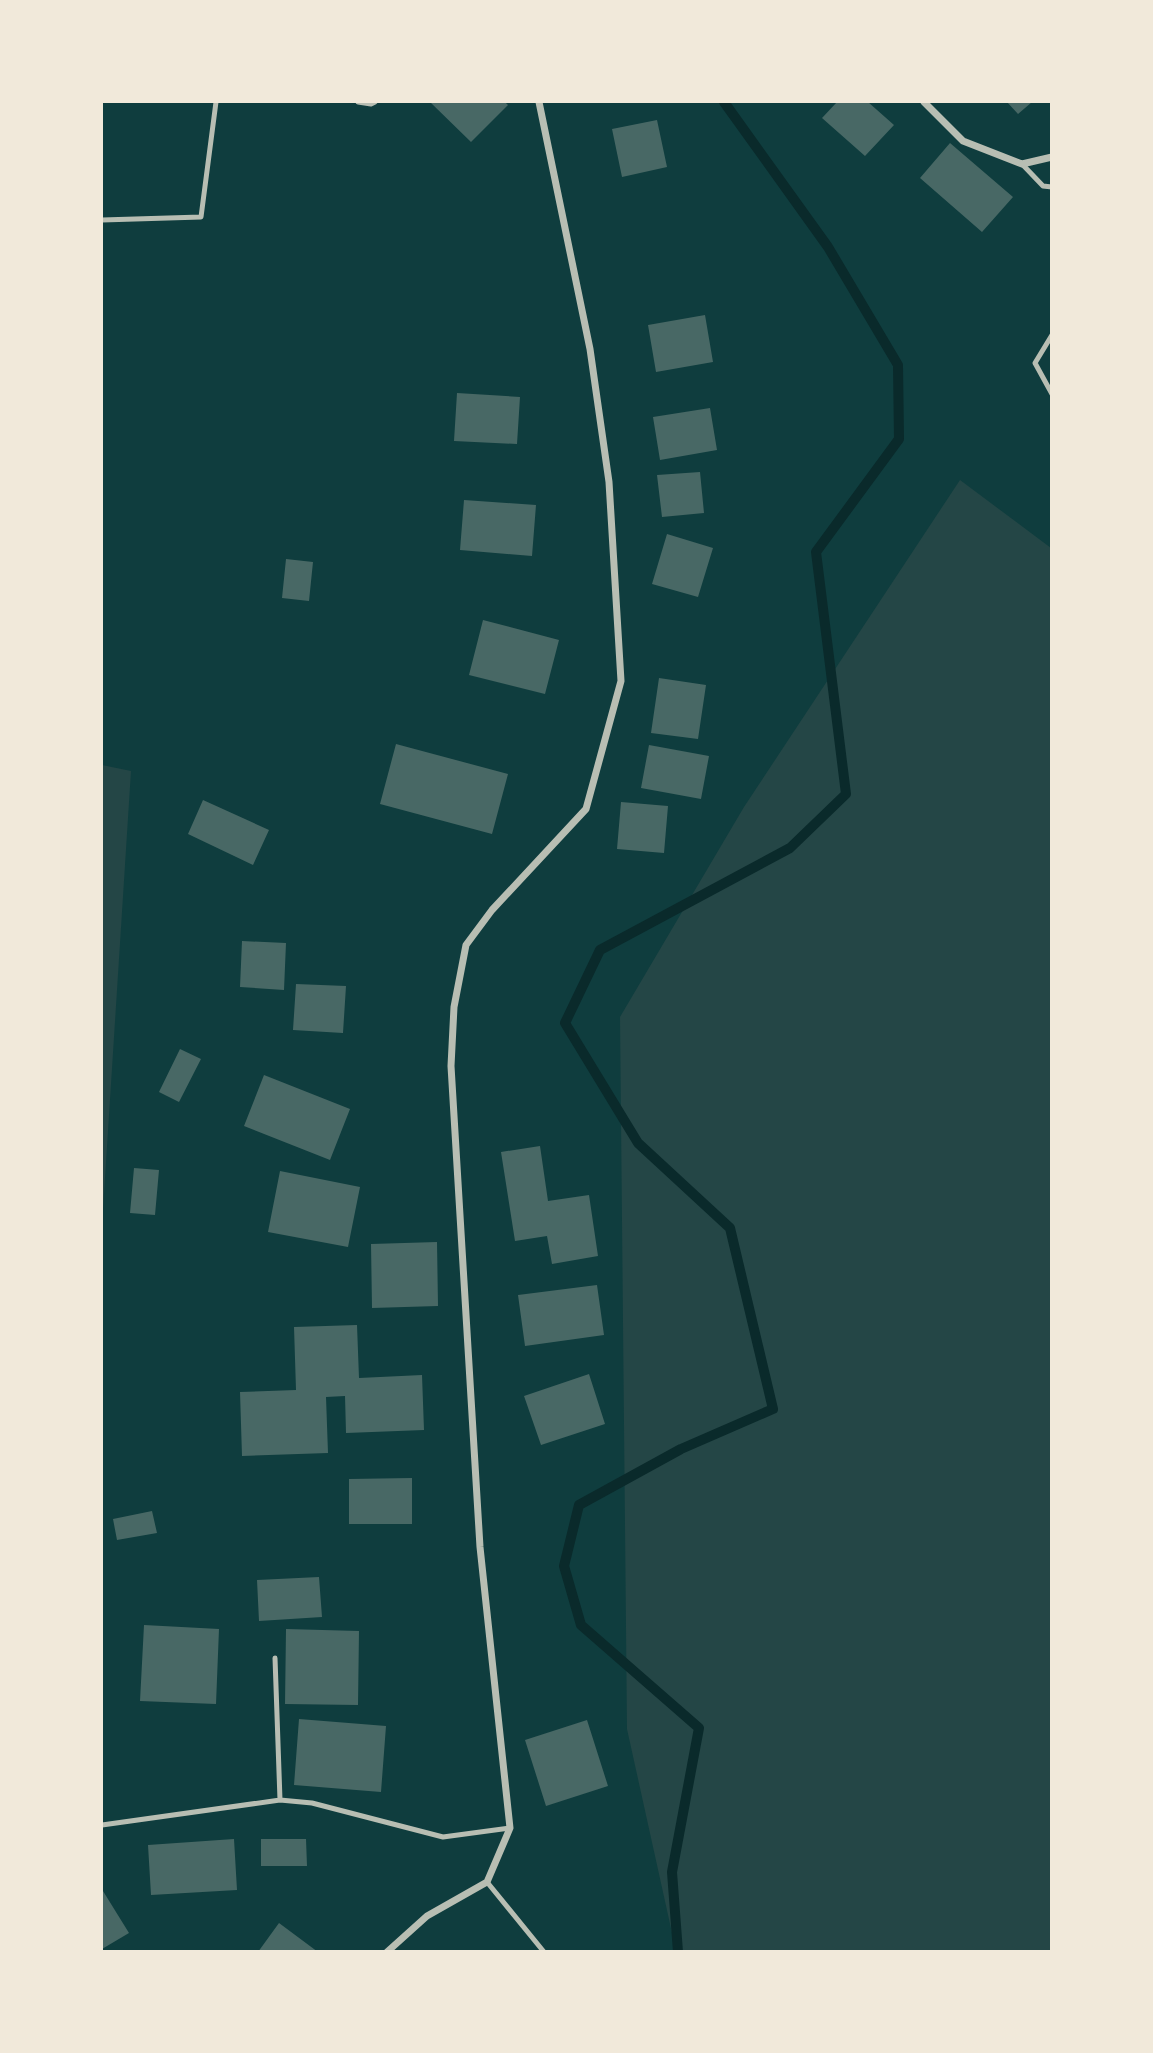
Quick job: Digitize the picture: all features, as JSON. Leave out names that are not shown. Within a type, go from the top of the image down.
[{"type":"street","points":[[387,1951],[428,1916],[487,1882],[510,1828],[480,1547],[451,1066],[454,1007],[466,945],[492,910],[586,809],[621,681],[606,455],[590,349],[539,102]]},
{"type":"street","points":[[924,102],[963,141],[1022,164],[1052,157]]},
{"type":"lane","points":[[102,220],[201,217],[216,102]]},
{"type":"lane","points":[[358,102],[375,102]]},
{"type":"lane","points":[[1022,164],[1042,186],[1052,187]]},
{"type":"lane","points":[[1052,335],[1035,363],[1052,394]]},
{"type":"lane","points":[[275,1658],[280,1800]]},
{"type":"lane","points":[[102,1825],[280,1800],[312,1803],[443,1837],[510,1828]]},
{"type":"lane","points":[[487,1882],[544,1951]]},
{"type":"shaded area","points":[[960,480],[1051,548],[1051,1951],[676,1951],[627,1729],[620,1017],[744,807]]},
{"type":"shaded area","points":[[102,765],[131,771],[102,1225]]},
{"type":"building","points":[[430,102],[505,102],[508,105],[471,142]]},
{"type":"building","points":[[837,102],[868,102],[894,125],[865,156],[822,118]]},
{"type":"building","points":[[1007,102],[1032,102],[1018,114]]},
{"type":"building","points":[[657,120],[667,167],[622,177],[612,129]]},
{"type":"building","points":[[950,143],[1013,197],[982,232],[920,178]]},
{"type":"building","points":[[705,315],[713,362],[656,372],[648,325]]},
{"type":"building","points":[[457,393],[520,397],[517,444],[454,441]]},
{"type":"building","points":[[710,408],[717,450],[660,460],[653,417]]},
{"type":"building","points":[[700,472],[704,513],[662,517],[657,475]]},
{"type":"building","points":[[464,500],[536,505],[532,556],[460,550]]},
{"type":"building","points":[[667,534],[713,548],[698,597],[652,584]]},
{"type":"building","points":[[286,559],[313,562],[309,601],[282,598]]},
{"type":"building","points":[[483,620],[559,640],[545,694],[469,675]]},
{"type":"building","points":[[659,678],[706,685],[698,739],[651,733]]},
{"type":"building","points":[[396,744],[508,774],[492,834],[380,804]]},
{"type":"building","points":[[649,745],[709,756],[701,799],[641,788]]},
{"type":"building","points":[[203,800],[269,830],[253,865],[188,834]]},
{"type":"building","points":[[621,802],[668,806],[664,853],[617,849]]},
{"type":"building","points":[[242,941],[286,943],[284,990],[240,987]]},
{"type":"building","points":[[296,984],[346,986],[343,1033],[293,1030]]},
{"type":"building","points":[[180,1049],[201,1059],[179,1102],[159,1092]]},
{"type":"building","points":[[264,1075],[350,1109],[330,1160],[244,1126]]},
{"type":"building","points":[[540,1146],[548,1201],[589,1195],[598,1256],[552,1264],[547,1236],[515,1241],[501,1152]]},
{"type":"building","points":[[134,1168],[159,1170],[155,1215],[130,1213]]},
{"type":"building","points":[[280,1171],[360,1187],[348,1247],[268,1232]]},
{"type":"building","points":[[437,1242],[438,1306],[372,1308],[371,1244]]},
{"type":"building","points":[[597,1285],[604,1335],[525,1346],[518,1295]]},
{"type":"building","points":[[357,1325],[359,1378],[422,1375],[424,1430],[346,1433],[345,1396],[326,1397],[328,1453],[242,1456],[240,1392],[296,1390],[294,1327]]},
{"type":"building","points":[[589,1374],[605,1424],[541,1445],[524,1396]]},
{"type":"building","points":[[412,1478],[412,1524],[349,1524],[349,1479]]},
{"type":"building","points":[[152,1511],[157,1533],[117,1540],[113,1519]]},
{"type":"building","points":[[319,1577],[322,1617],[259,1621],[257,1580]]},
{"type":"building","points":[[144,1625],[219,1629],[216,1704],[140,1701]]},
{"type":"building","points":[[286,1629],[359,1631],[358,1705],[285,1704]]},
{"type":"building","points":[[299,1719],[386,1726],[381,1792],[294,1785]]},
{"type":"building","points":[[587,1720],[608,1786],[546,1806],[525,1740]]},
{"type":"building","points":[[234,1839],[237,1890],[151,1895],[148,1845]]},
{"type":"building","points":[[261,1839],[306,1839],[307,1866],[261,1866]]},
{"type":"building","points":[[102,1892],[129,1933],[102,1949]]},
{"type":"building","points":[[279,1923],[318,1952],[258,1952]]},
{"type":"waterway","points":[[678,1952],[672,1872],[699,1728],[581,1625],[564,1566],[579,1505],[681,1449],[773,1409],[730,1228],[638,1143],[565,1023],[600,950],[790,848],[846,794],[816,552],[899,439],[898,365],[828,247],[724,102]]}]
